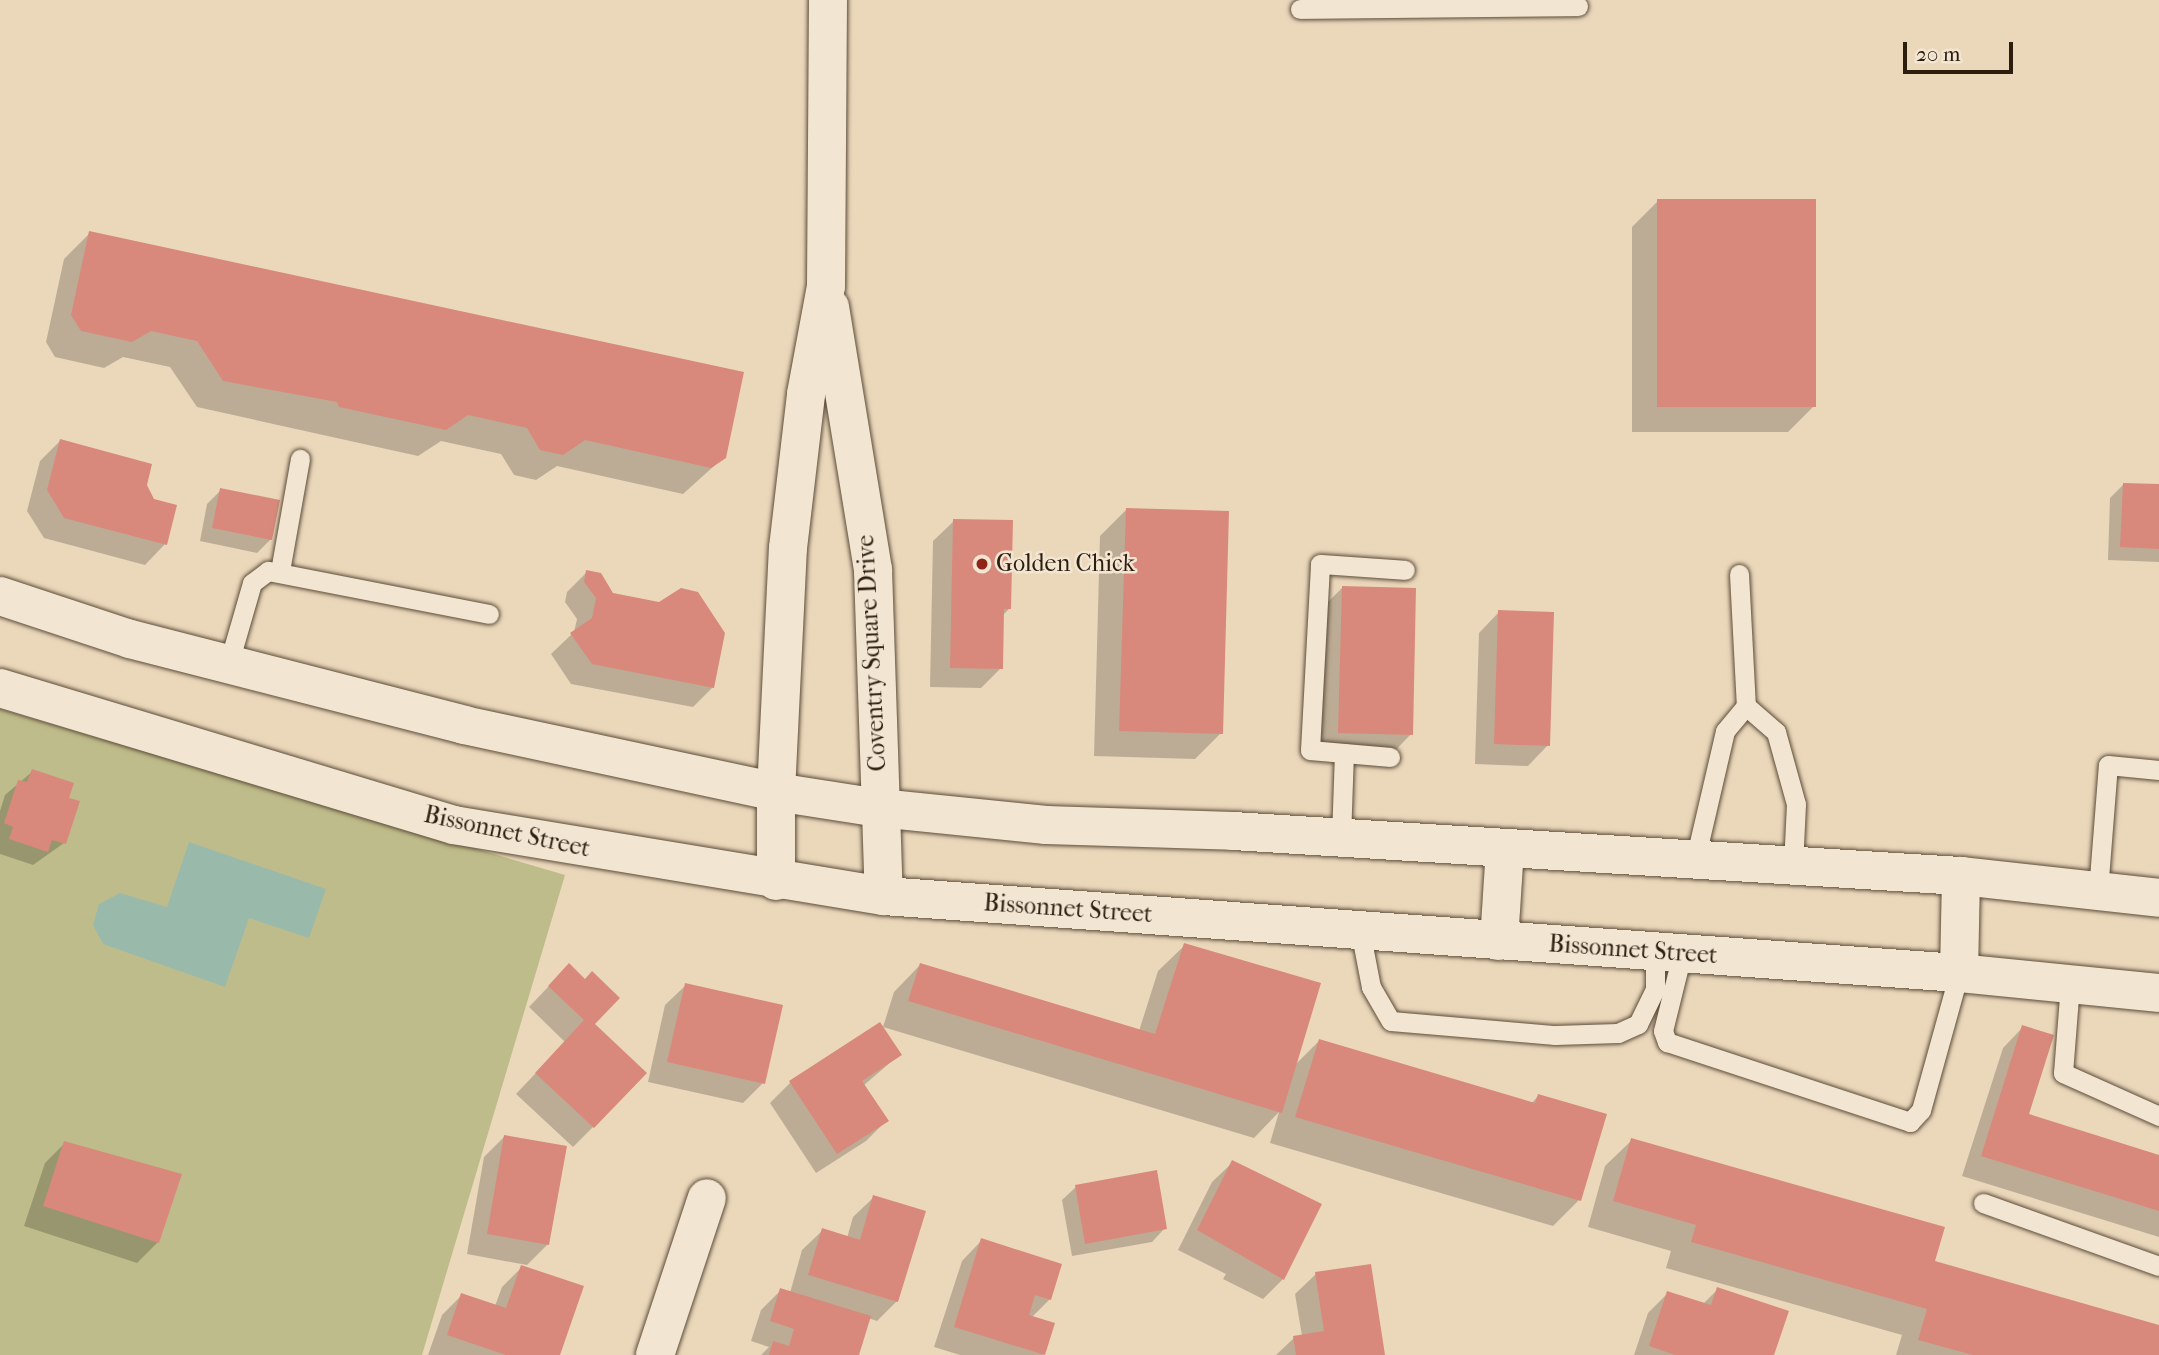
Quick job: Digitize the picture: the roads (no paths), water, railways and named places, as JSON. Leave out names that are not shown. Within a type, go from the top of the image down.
[{"type":"main road","name":"Coventry Square Drive","points":[[828,0],[827,286],[873,570],[884,896]]},
{"type":"main road","name":"Coventry Square Drive","points":[[776,881],[776,792],[788,548],[806,394],[827,286]]},
{"type":"main road","points":[[0,596],[130,639],[464,725],[776,792],[879,808],[1046,825],[1341,838],[1961,876],[2159,898]]},
{"type":"main road","name":"Bissonnet Street","points":[[0,688],[454,825],[776,881],[884,896],[1959,973],[2159,993]]},
{"type":"main road","points":[[1499,941],[1504,848]]},
{"type":"main road","points":[[1959,973],[1961,876]]},
{"type":"main road","points":[[655,1355],[707,1198]]},
{"type":"lane","points":[[1300,9],[1578,6]]},
{"type":"lane","points":[[280,571],[300,459]]},
{"type":"lane","points":[[1390,757],[1310,750],[1320,564],[1405,570]]},
{"type":"lane","points":[[228,666],[252,583],[268,571],[280,571],[489,614]]},
{"type":"lane","points":[[1695,860],[1725,731],[1746,706],[1739,574]]},
{"type":"lane","points":[[1746,706],[1776,732],[1796,804],[1793,866]]},
{"type":"lane","points":[[1341,838],[1344,753]]},
{"type":"lane","points":[[2098,891],[2108,765],[2159,770]]},
{"type":"lane","points":[[1360,930],[1371,987],[1391,1021],[1555,1035],[1618,1033],[1638,1024],[1669,953]]},
{"type":"lane","points":[[1669,953],[1663,1031],[1668,1042],[1910,1122],[1921,1110],[1959,973]]},
{"type":"lane","points":[[2070,984],[2063,1073],[2159,1116]]},
{"type":"lane","points":[[1983,1203],[2159,1266]]},
{"type":"place","name":"Golden Chick","points":[[982,564]]}]
